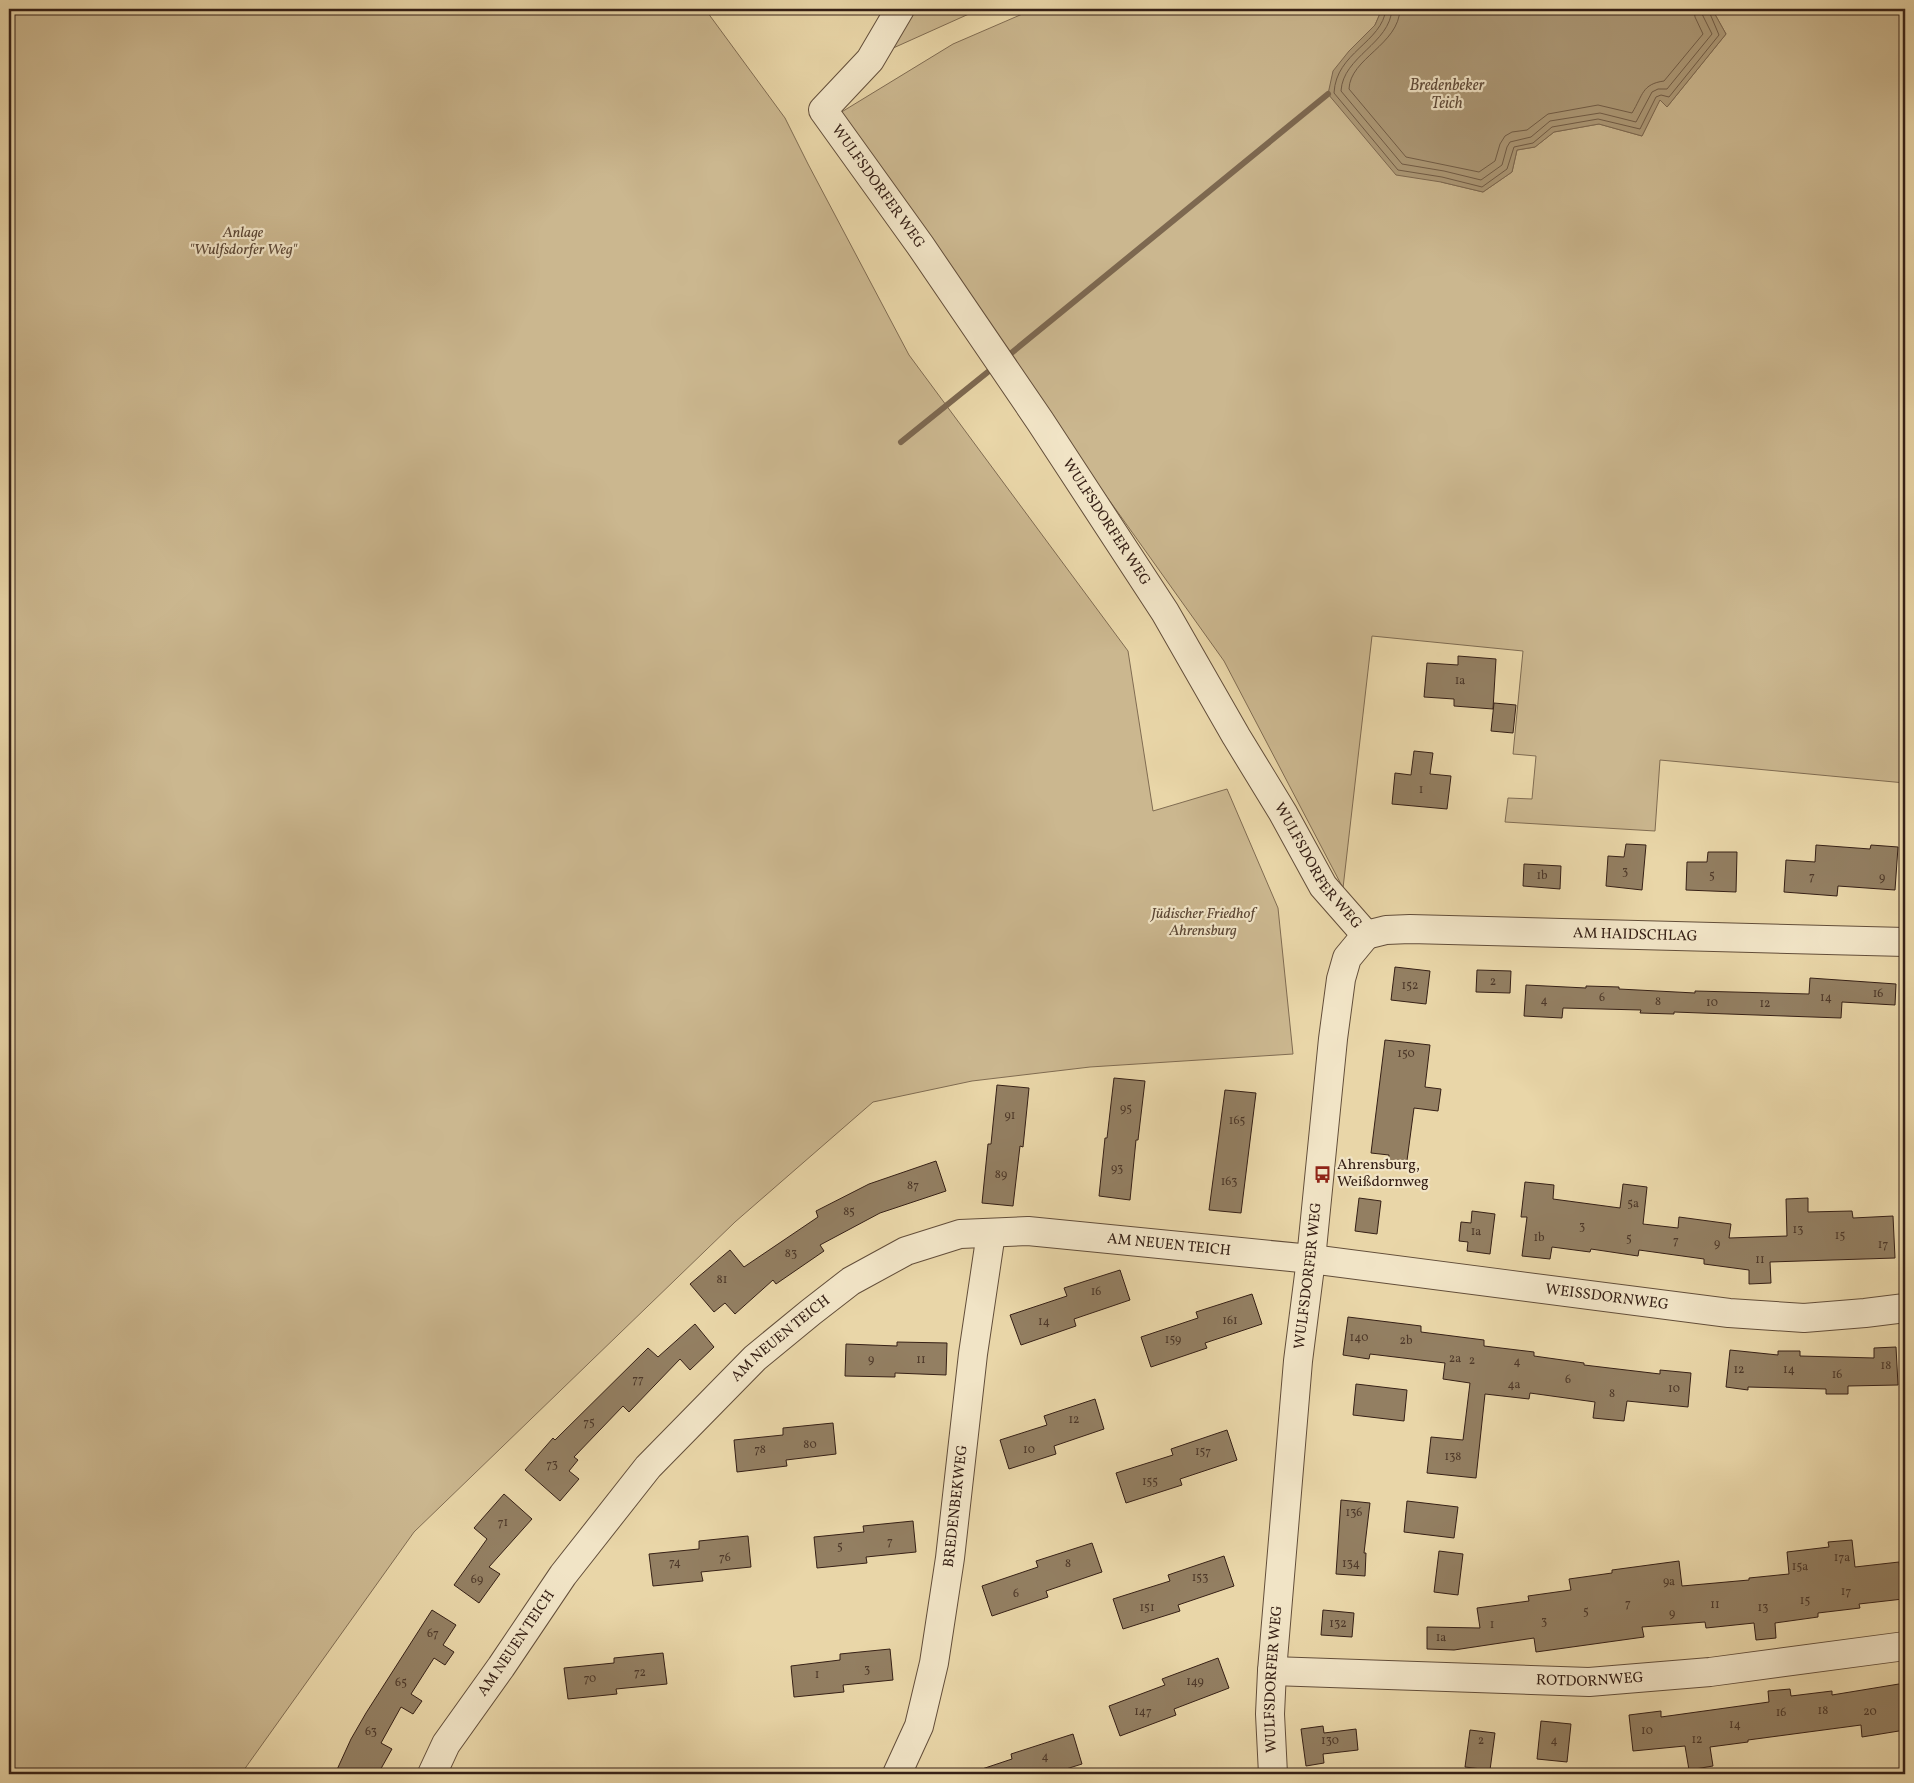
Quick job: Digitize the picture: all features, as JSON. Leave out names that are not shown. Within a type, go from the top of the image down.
[{"type":"street","name":"WULFSDORFER WEG","points":[[900,9],[870,60],[823,110],[1020,390],[1165,612],[1236,736],[1283,813],[1323,886],[1366,935],[1347,958],[1341,979],[1333,1039],[1311,1259],[1298,1361],[1272,1671],[1270,1714],[1273,1774]]},
{"type":"street","name":"AM HAIDSCHLAG","points":[[1366,935],[1386,930],[1410,929],[1905,942]]},
{"type":"street","name":"AM NEUEN TEICH","points":[[432,1774],[446,1744],[570,1565],[648,1467],[755,1358],[851,1281],[906,1251],[960,1234],[1028,1231],[1311,1259]]},
{"type":"street","name":"BREDENBEKWEG","points":[[898,1774],[919,1726],[934,1663],[950,1558],[973,1354],[991,1233]]},
{"type":"street","name":"WEISSDORNWEG","points":[[1311,1259],[1729,1313],[1804,1318],[1905,1308]]},
{"type":"street","name":"ROTDORNWEG","points":[[1272,1671],[1589,1682],[1710,1672],[1905,1646]]},
{"type":"green space","points":[[9,9],[705,9],[785,118],[909,355],[1128,651],[1153,811],[1227,789],[1278,908],[1293,1054],[1090,1067],[972,1081],[873,1102],[735,1222],[414,1532],[241,1774],[9,1774]]},
{"type":"green space","points":[[909,9],[980,9],[891,49]]},
{"type":"green space","points":[[1034,9],[1382,9],[1375,25],[1349,51],[1441,182],[1483,192],[1512,172],[1517,150],[1535,147],[1554,132],[1599,124],[1642,136],[1660,99],[1667,107],[1726,34],[1712,9],[1905,9],[1905,783],[1660,760],[1655,831],[1505,822],[1508,798],[1532,799],[1536,756],[1513,754],[1523,651],[1372,636],[1343,888],[1224,661],[835,116],[953,44]]},
{"type":"water","name":"Bredenbeker Teich","points":[[1382,9],[1712,9],[1726,34],[1667,107],[1660,100],[1642,136],[1599,124],[1554,132],[1535,147],[1517,150],[1512,172],[1483,192],[1441,182],[1396,175],[1328,94],[1333,71],[1349,51],[1375,25]]},
{"type":"building","points":[[1458,656],[1496,659],[1493,709],[1454,706],[1454,699],[1424,697],[1427,663],[1458,665]]},
{"type":"building","points":[[1494,703],[1516,705],[1513,733],[1491,731]]},
{"type":"building","points":[[1414,751],[1433,753],[1430,774],[1451,776],[1447,809],[1392,804],[1395,773],[1411,775]]},
{"type":"building","points":[[1626,844],[1646,845],[1642,890],[1606,886],[1608,856],[1624,857]]},
{"type":"building","points":[[1816,845],[1870,849],[1871,845],[1898,847],[1895,890],[1838,886],[1837,896],[1784,892],[1786,860],[1815,862]]},
{"type":"building","points":[[1708,852],[1737,852],[1736,892],[1686,890],[1687,862],[1707,862]]},
{"type":"building","points":[[1524,864],[1561,866],[1560,889],[1523,886]]},
{"type":"building","points":[[1395,967],[1430,971],[1426,1004],[1391,1000]]},
{"type":"building","points":[[1477,970],[1511,971],[1510,993],[1476,992]]},
{"type":"building","points":[[1810,978],[1896,984],[1895,1005],[1842,1002],[1841,1018],[1674,1012],[1674,1014],[1640,1013],[1641,1010],[1563,1008],[1562,1018],[1524,1016],[1526,985],[1586,988],[1586,986],[1619,987],[1619,989],[1695,993],[1695,991],[1809,994]]},
{"type":"building","points":[[1385,1040],[1430,1045],[1425,1087],[1441,1089],[1438,1111],[1414,1108],[1406,1168],[1387,1166],[1389,1155],[1371,1153]]},
{"type":"building","points":[[1114,1078],[1145,1081],[1138,1140],[1136,1140],[1130,1200],[1099,1196]]},
{"type":"building","points":[[997,1085],[1029,1088],[1023,1147],[1020,1146],[1013,1206],[982,1203]]},
{"type":"building","points":[[1225,1090],[1256,1093],[1241,1213],[1209,1210]]},
{"type":"building","points":[[936,1161],[946,1191],[880,1213],[820,1245],[824,1251],[776,1284],[773,1280],[735,1314],[725,1303],[714,1312],[690,1284],[730,1250],[744,1267],[818,1217],[816,1211],[869,1184]]},
{"type":"building","points":[[1525,1182],[1554,1185],[1553,1199],[1620,1208],[1623,1184],[1647,1187],[1643,1224],[1678,1228],[1679,1217],[1731,1224],[1729,1238],[1787,1236],[1786,1199],[1808,1198],[1808,1212],[1852,1211],[1853,1218],[1893,1216],[1895,1258],[1770,1262],[1771,1283],[1749,1284],[1749,1270],[1704,1264],[1704,1259],[1639,1250],[1638,1256],[1591,1249],[1590,1252],[1552,1247],[1550,1259],[1522,1256],[1527,1217],[1521,1217]]},
{"type":"building","points":[[1359,1198],[1381,1201],[1377,1234],[1355,1231]]},
{"type":"building","points":[[1472,1211],[1495,1214],[1490,1254],[1467,1251],[1468,1242],[1459,1241],[1461,1222],[1471,1223]]},
{"type":"building","points":[[1120,1270],[1130,1300],[1074,1319],[1076,1326],[1021,1345],[1010,1315],[1067,1296],[1064,1288]]},
{"type":"building","points":[[1252,1294],[1262,1324],[1205,1343],[1207,1348],[1151,1367],[1141,1337],[1198,1318],[1196,1312]]},
{"type":"building","points":[[1348,1317],[1421,1326],[1421,1332],[1484,1340],[1484,1346],[1534,1352],[1534,1356],[1584,1363],[1584,1365],[1660,1374],[1660,1370],[1691,1373],[1688,1407],[1627,1401],[1624,1421],[1593,1418],[1595,1402],[1530,1393],[1529,1399],[1485,1394],[1476,1478],[1427,1473],[1431,1437],[1463,1440],[1470,1383],[1443,1379],[1445,1363],[1370,1354],[1369,1359],[1343,1355]]},
{"type":"building","points":[[695,1324],[714,1347],[690,1370],[680,1359],[629,1412],[623,1406],[574,1457],[578,1460],[569,1471],[579,1479],[560,1501],[525,1470],[553,1438],[555,1440],[648,1348],[658,1357]]},
{"type":"building","points":[[897,1342],[947,1343],[946,1375],[895,1373],[895,1377],[845,1376],[846,1344],[897,1346]]},
{"type":"building","points":[[1896,1347],[1898,1385],[1848,1386],[1848,1394],[1826,1394],[1826,1389],[1748,1387],[1748,1390],[1726,1387],[1730,1350],[1778,1355],[1778,1351],[1800,1351],[1800,1356],[1874,1358],[1874,1348]]},
{"type":"building","points":[[1356,1384],[1407,1390],[1404,1421],[1353,1415]]},
{"type":"building","points":[[1095,1399],[1104,1429],[1054,1446],[1056,1454],[1009,1469],[1000,1440],[1047,1425],[1044,1416]]},
{"type":"building","points":[[833,1423],[836,1454],[786,1460],[787,1466],[737,1472],[734,1440],[783,1435],[783,1428]]},
{"type":"building","points":[[1227,1430],[1237,1460],[1180,1479],[1182,1485],[1126,1503],[1116,1473],[1173,1455],[1171,1449]]},
{"type":"building","points":[[504,1494],[532,1519],[489,1567],[500,1574],[479,1603],[454,1585],[487,1539],[474,1528]]},
{"type":"building","points":[[1341,1500],[1370,1503],[1364,1553],[1366,1553],[1365,1576],[1336,1574]]},
{"type":"building","points":[[1407,1501],[1458,1507],[1454,1538],[1404,1532]]},
{"type":"building","points":[[913,1521],[916,1552],[866,1557],[867,1563],[817,1568],[814,1537],[864,1532],[863,1526]]},
{"type":"building","points":[[748,1536],[751,1567],[701,1572],[703,1581],[653,1586],[649,1554],[699,1549],[699,1541]]},
{"type":"building","points":[[1852,1540],[1855,1567],[1899,1562],[1903,1599],[1859,1604],[1860,1608],[1818,1613],[1818,1617],[1775,1623],[1776,1638],[1756,1640],[1754,1623],[1706,1628],[1705,1622],[1642,1627],[1644,1637],[1536,1652],[1534,1638],[1454,1650],[1427,1649],[1427,1627],[1480,1628],[1477,1608],[1529,1601],[1528,1596],[1571,1590],[1569,1579],[1612,1573],[1612,1570],[1679,1561],[1682,1586],[1749,1580],[1749,1578],[1789,1574],[1787,1552],[1829,1547],[1828,1542]]},
{"type":"building","points":[[1092,1543],[1102,1572],[1046,1591],[1048,1597],[992,1616],[982,1586],[1038,1567],[1036,1561]]},
{"type":"building","points":[[1439,1551],[1463,1554],[1458,1595],[1434,1592]]},
{"type":"building","points":[[1224,1556],[1234,1586],[1178,1605],[1180,1611],[1123,1629],[1113,1599],[1170,1581],[1168,1575]]},
{"type":"building","points":[[432,1610],[456,1625],[443,1645],[454,1652],[445,1665],[434,1658],[411,1694],[422,1701],[413,1714],[401,1707],[381,1743],[392,1749],[378,1774],[335,1774],[351,1739],[366,1713]]},
{"type":"building","points":[[1323,1610],[1354,1613],[1352,1637],[1321,1635]]},
{"type":"building","points":[[890,1649],[893,1680],[843,1685],[844,1692],[794,1697],[791,1666],[840,1660],[840,1654]]},
{"type":"building","points":[[663,1653],[667,1684],[616,1689],[617,1694],[568,1699],[564,1668],[614,1663],[614,1658]]},
{"type":"building","points":[[1218,1658],[1229,1688],[1174,1709],[1176,1715],[1120,1736],[1109,1706],[1165,1685],[1162,1679]]},
{"type":"building","points":[[1905,1683],[1905,1730],[1862,1737],[1861,1725],[1710,1747],[1713,1766],[1689,1770],[1685,1746],[1633,1751],[1629,1715],[1661,1711],[1661,1717],[1769,1702],[1768,1691],[1790,1689],[1791,1696],[1832,1691],[1832,1695]]},
{"type":"building","points":[[1541,1721],[1571,1724],[1567,1762],[1537,1759]]},
{"type":"building","points":[[1323,1726],[1324,1733],[1356,1729],[1358,1750],[1323,1754],[1324,1763],[1306,1766],[1301,1729]]},
{"type":"building","points":[[1470,1730],[1495,1733],[1490,1770],[1465,1767]]},
{"type":"building","points":[[1073,1734],[1082,1764],[1050,1774],[977,1774],[976,1771],[1012,1759],[1011,1754]]},
{"type":"waterway","points":[[1004,359],[1328,94]]},
{"type":"waterway","points":[[901,442],[994,367]]},
{"type":"place","name":"Ahrensburg, Weißdornweg","points":[[1323,1174]]},
{"type":"park label","name":"Anlage \"Wulfsdorfer Weg\"","points":[[243,242]]},
{"type":"park label","name":"Jüdischer Friedhof Ahrensburg","points":[[1203,922]]}]
